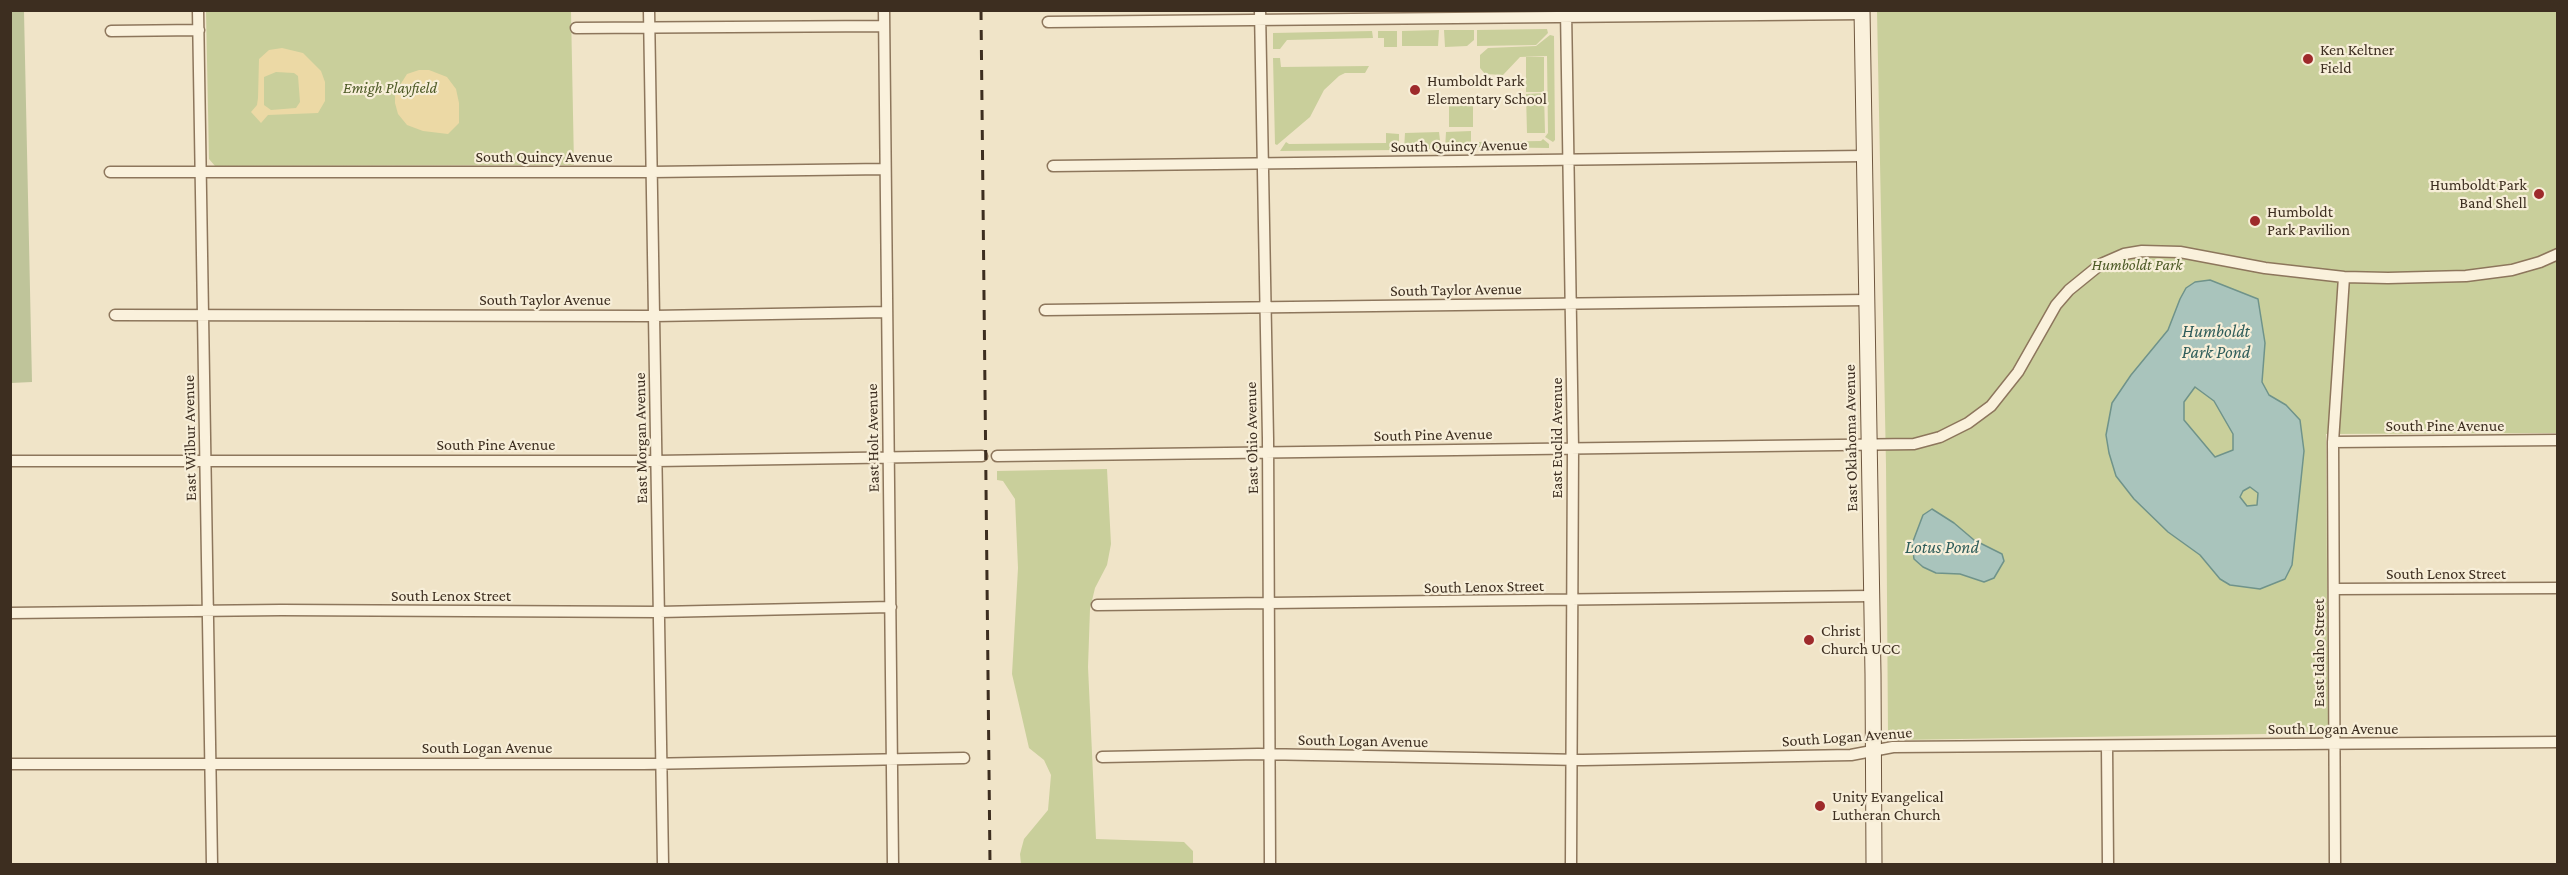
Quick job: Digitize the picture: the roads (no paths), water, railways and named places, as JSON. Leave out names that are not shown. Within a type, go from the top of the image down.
[{"type":"main road","name":"East Oklahoma Avenue","points":[[1862,12],[1874,864]]},
{"type":"street","name":"East Wilbur Avenue","points":[[198,10],[212,864]]},
{"type":"street","name":"East Morgan Avenue","points":[[649,10],[663,864]]},
{"type":"street","name":"East Holt Avenue","points":[[884,10],[894,864]]},
{"type":"street","points":[[1048,22],[1260,15],[1862,12]]},
{"type":"street","name":"East Euclid Avenue","points":[[1567,14],[1573,448],[1571,864]]},
{"type":"street","name":"East Ohio Avenue","points":[[1260,15],[1268,453],[1270,864]]},
{"type":"street","points":[[576,28],[884,26]]},
{"type":"street","points":[[111,31],[199,30]]},
{"type":"street","name":"South Quincy Avenue","points":[[1053,166],[1864,156]]},
{"type":"street","name":"South Quincy Avenue","points":[[110,172],[652,172],[885,169]]},
{"type":"street","name":"South Pine Avenue","points":[[997,456],[1914,444],[1940,437],[1991,406],[2018,372],[2056,305],[2069,290],[2101,264],[2124,254],[2142,251],[2180,252],[2265,268],[2344,277],[2466,276],[2512,270],[2558,254]]},
{"type":"street","name":"East Idaho Street","points":[[2336,864],[2333,442],[2344,277]]},
{"type":"street","name":"South Taylor Avenue","points":[[1045,310],[1867,300]]},
{"type":"street","name":"South Taylor Avenue","points":[[115,315],[654,316],[887,312]]},
{"type":"street","name":"South Pine Avenue","points":[[2333,442],[2558,440]]},
{"type":"street","name":"South Pine Avenue","points":[[10,461],[205,459],[656,461],[982,456]]},
{"type":"street","name":"South Lenox Street","points":[[2334,589],[2558,588]]},
{"type":"street","name":"South Lenox Street","points":[[1097,605],[1872,596]]},
{"type":"street","name":"South Lenox Street","points":[[10,613],[659,612],[891,607]]},
{"type":"street","name":"South Logan Avenue","points":[[1102,757],[1269,754],[1571,760],[1851,755],[1893,747],[2558,742]]},
{"type":"street","points":[[2107,746],[2108,864]]},
{"type":"street","name":"South Logan Avenue","points":[[10,764],[661,764],[964,758]]},
{"type":"water","name":"Humboldt Park Pond","points":[[2210,280],[2258,299],[2265,343],[2262,382],[2269,395],[2286,405],[2300,420],[2304,451],[2292,565],[2285,579],[2260,589],[2230,585],[2220,579],[2200,555],[2168,532],[2134,499],[2116,476],[2109,453],[2106,435],[2112,403],[2131,375],[2168,330],[2186,288],[2195,282]],"holes":[[[2195,387],[2214,401],[2233,434],[2233,450],[2215,457],[2184,420],[2184,402]],[[2250,487],[2258,493],[2257,505],[2247,506],[2240,497],[2243,491]]]},
{"type":"water","name":"Lotus Pond","points":[[1932,509],[1954,523],[1974,540],[2002,554],[2004,561],[1994,578],[1984,582],[1960,574],[1936,573],[1923,567],[1914,559],[1912,544],[1923,515]]},
{"type":"railway","points":[[981,10],[990,864]]},
{"type":"place","name":"Ken Keltner Field","points":[[2308,59]]},
{"type":"place","name":"Humboldt Park Elementary School","points":[[1415,90]]},
{"type":"place","name":"Humboldt Park Band Shell","points":[[2539,194]]},
{"type":"place","name":"Humboldt Park Pavilion","points":[[2255,221]]},
{"type":"place","name":"Christ Church UCC","points":[[1809,640]]},
{"type":"place","name":"Unity Evangelical Lutheran Church","points":[[1820,806]]},
{"type":"park label","name":"Emigh Playfield","points":[[390,88]]},
{"type":"park label","name":"Humboldt Park","points":[[2137,265]]}]
